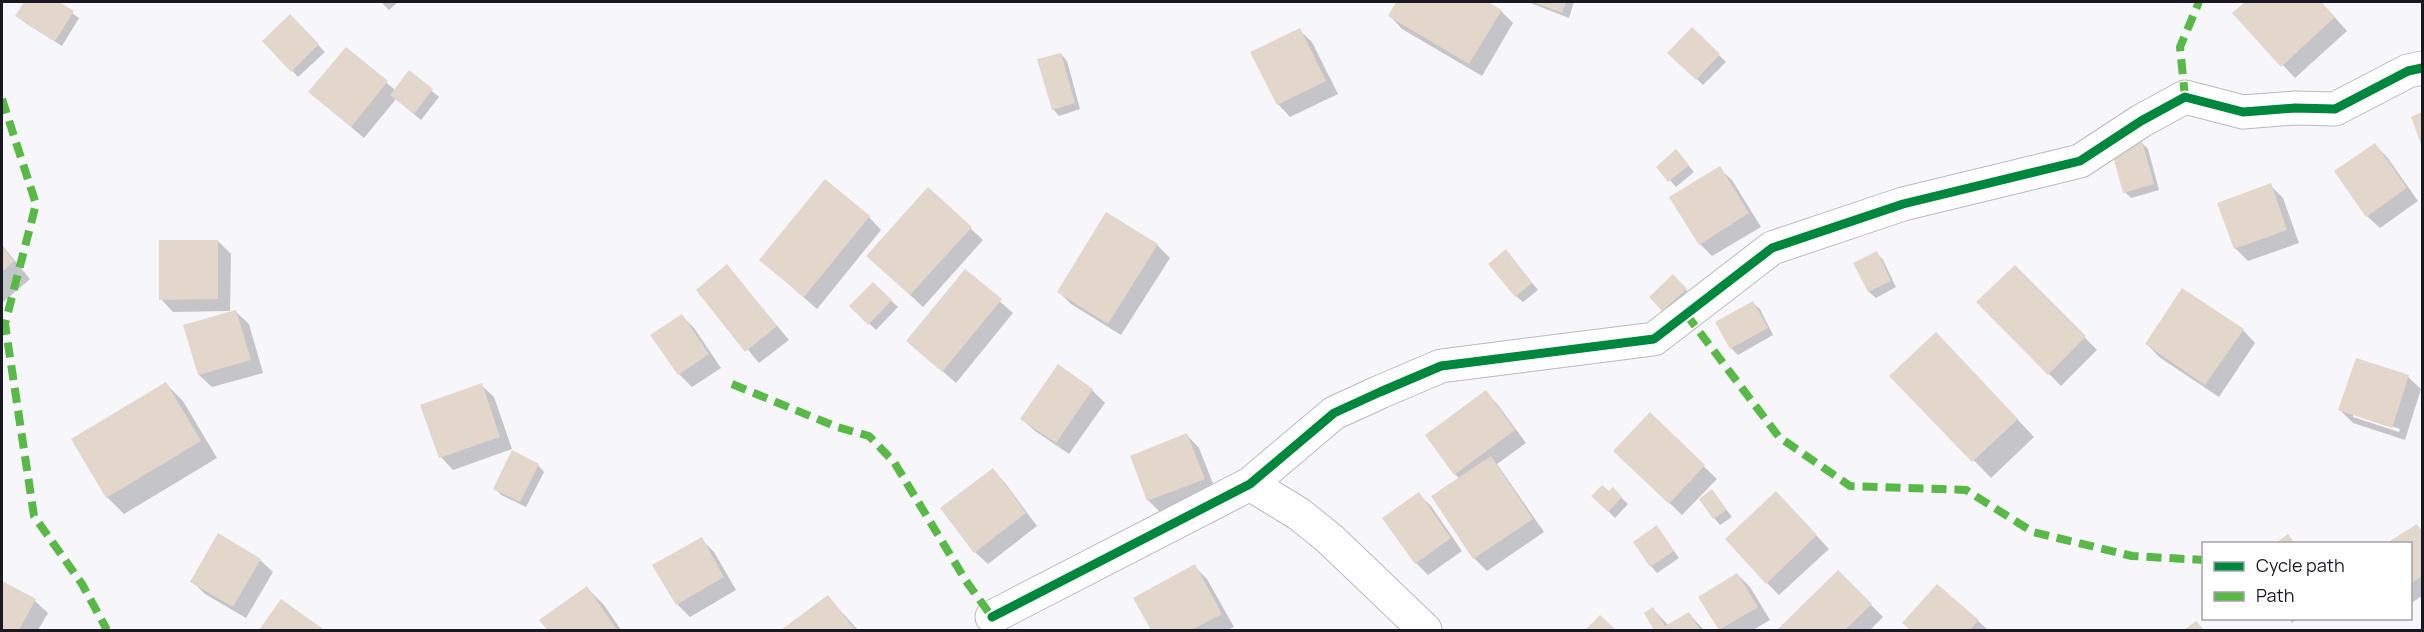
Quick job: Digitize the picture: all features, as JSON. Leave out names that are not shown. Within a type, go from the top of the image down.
[{"type":"street","points":[[992,617],[1250,484],[1334,413],[1441,366],[1654,339],[1772,248],[1903,204],[2080,161],[2141,121],[2185,97],[2243,112],[2295,108],[2334,109],[2408,71],[2422,68]]},
{"type":"street","points":[[1250,484],[1299,514],[1330,539],[1425,630]]},
{"type":"building","points":[[24,2],[59,2],[74,11],[55,41],[15,16]]},
{"type":"building","points":[[1396,2],[1488,2],[1502,10],[1469,64],[1388,16]]},
{"type":"building","points":[[1533,2],[1566,2],[1562,13]]},
{"type":"building","points":[[2245,2],[2321,2],[2335,17],[2281,67],[2232,13]]},
{"type":"building","points":[[290,14],[319,44],[291,72],[262,41]]},
{"type":"building","points":[[1692,27],[1720,54],[1696,80],[1667,53]]},
{"type":"building","points":[[1300,28],[1326,81],[1277,105],[1250,52]]},
{"type":"building","points":[[346,47],[388,81],[351,127],[308,92]]},
{"type":"building","points":[[1061,53],[1075,103],[1052,110],[1037,59]]},
{"type":"building","points":[[409,70],[433,89],[414,114],[390,95]]},
{"type":"building","points":[[2422,112],[2422,147],[2411,117]]},
{"type":"building","points":[[2142,141],[2154,184],[2123,193],[2111,149]]},
{"type":"building","points":[[2375,143],[2407,188],[2366,217],[2334,171]]},
{"type":"building","points":[[1676,149],[1689,165],[1668,182],[1656,167]]},
{"type":"building","points":[[1720,166],[1749,213],[1699,245],[1669,197]]},
{"type":"building","points":[[825,179],[870,216],[804,297],[759,260]]},
{"type":"building","points":[[2271,183],[2287,230],[2234,249],[2217,203]]},
{"type":"building","points":[[928,187],[972,227],[910,295],[866,256]]},
{"type":"building","points":[[1106,212],[1158,244],[1108,324],[1057,292]]},
{"type":"building","points":[[159,240],[218,240],[218,299],[159,300]]},
{"type":"building","points":[[2,246],[14,261],[2,272]]},
{"type":"building","points":[[1506,249],[1532,283],[1515,297],[1488,264]]},
{"type":"building","points":[[1877,251],[1891,281],[1868,292],[1853,263]]},
{"type":"building","points":[[727,264],[777,326],[745,352],[696,290]]},
{"type":"building","points":[[2015,265],[2086,336],[2048,375],[1976,302]]},
{"type":"building","points":[[965,269],[1002,299],[942,372],[906,341]]},
{"type":"building","points":[[1673,274],[1687,289],[1662,311],[1649,297]]},
{"type":"building","points":[[873,282],[892,300],[868,325],[849,306]]},
{"type":"building","points":[[2182,288],[2244,329],[2205,385],[2145,344]]},
{"type":"building","points":[[1753,301],[1768,328],[1730,349],[1715,322]]},
{"type":"building","points":[[236,310],[251,360],[198,375],[183,325]]},
{"type":"building","points":[[682,314],[709,354],[678,375],[650,335]]},
{"type":"building","points":[[1936,332],[2018,419],[1972,462],[1889,376]]},
{"type":"building","points":[[2356,358],[2409,375],[2392,428],[2338,410]]},
{"type":"building","points":[[1058,364],[1093,389],[1056,443],[1020,419]]},
{"type":"building","points":[[166,382],[201,441],[106,498],[71,439]]},
{"type":"building","points":[[482,383],[500,437],[439,458],[420,405]]},
{"type":"building","points":[[1486,390],[1515,430],[1454,475],[1425,435]]},
{"type":"building","points":[[1650,412],[1705,465],[1669,504],[1613,451]]},
{"type":"building","points":[[1187,433],[1205,479],[1147,501],[1130,456]]},
{"type":"building","points":[[512,450],[539,464],[520,502],[493,489]]},
{"type":"building","points":[[1491,456],[1533,519],[1473,559],[1431,496]]},
{"type":"building","points":[[993,468],[1026,513],[974,553],[940,508]]},
{"type":"building","points":[[1602,485],[1609,491],[1613,487],[1622,497],[1608,512],[1591,496]]},
{"type":"building","points":[[1712,489],[1727,510],[1713,519],[1699,499]]},
{"type":"building","points":[[1776,491],[1817,535],[1766,584],[1725,539]]},
{"type":"building","points":[[1419,492],[1451,538],[1415,564],[1382,518]]},
{"type":"building","points":[[2417,524],[2422,533],[2422,576],[2412,583],[2412,542],[2388,542]]},
{"type":"building","points":[[1657,525],[1674,551],[1650,567],[1633,542]]},
{"type":"building","points":[[218,533],[261,559],[233,607],[190,582]]},
{"type":"building","points":[[2288,534],[2294,542],[2277,542]]},
{"type":"building","points":[[702,537],[724,577],[676,605],[652,565]]},
{"type":"building","points":[[1195,564],[1222,614],[1192,630],[1151,630],[1133,598]]},
{"type":"building","points":[[1838,570],[1872,604],[1845,630],[1777,630]]},
{"type":"building","points":[[1737,573],[1758,607],[1719,630],[1698,597]]},
{"type":"building","points":[[2,581],[36,599],[19,630],[2,630]]},
{"type":"building","points":[[1937,584],[1979,620],[1970,630],[1911,630],[1902,623]]},
{"type":"building","points":[[587,586],[617,630],[547,630],[539,620]]},
{"type":"building","points":[[828,595],[855,630],[781,630]]},
{"type":"building","points":[[281,599],[323,629],[259,630]]},
{"type":"building","points":[[1653,607],[1665,626],[1689,612],[1700,630],[1650,630],[1653,629],[1644,613]]},
{"type":"building","points":[[1600,615],[1616,630],[1585,630]]},
{"type":"building","points":[[2196,621],[2204,630],[2184,630]]},
{"type":"marked path","points":[[2185,97],[2180,47],[2199,2]]},
{"type":"marked path","points":[[2,99],[36,204],[5,324],[34,516],[82,584],[107,630]]},
{"type":"marked path","points":[[1686,314],[1779,437],[1850,486],[1966,490],[2033,532],[2132,556],[2202,560]]},
{"type":"marked path","points":[[732,384],[837,427],[869,436],[894,462],[966,581],[992,617]]},
{"type":"cycle path","points":[[992,617],[1250,484],[1334,413],[1441,366],[1654,339],[1772,248],[1903,204],[2080,161],[2141,121],[2185,97],[2243,112],[2295,108],[2335,109],[2408,71],[2422,68]]}]
